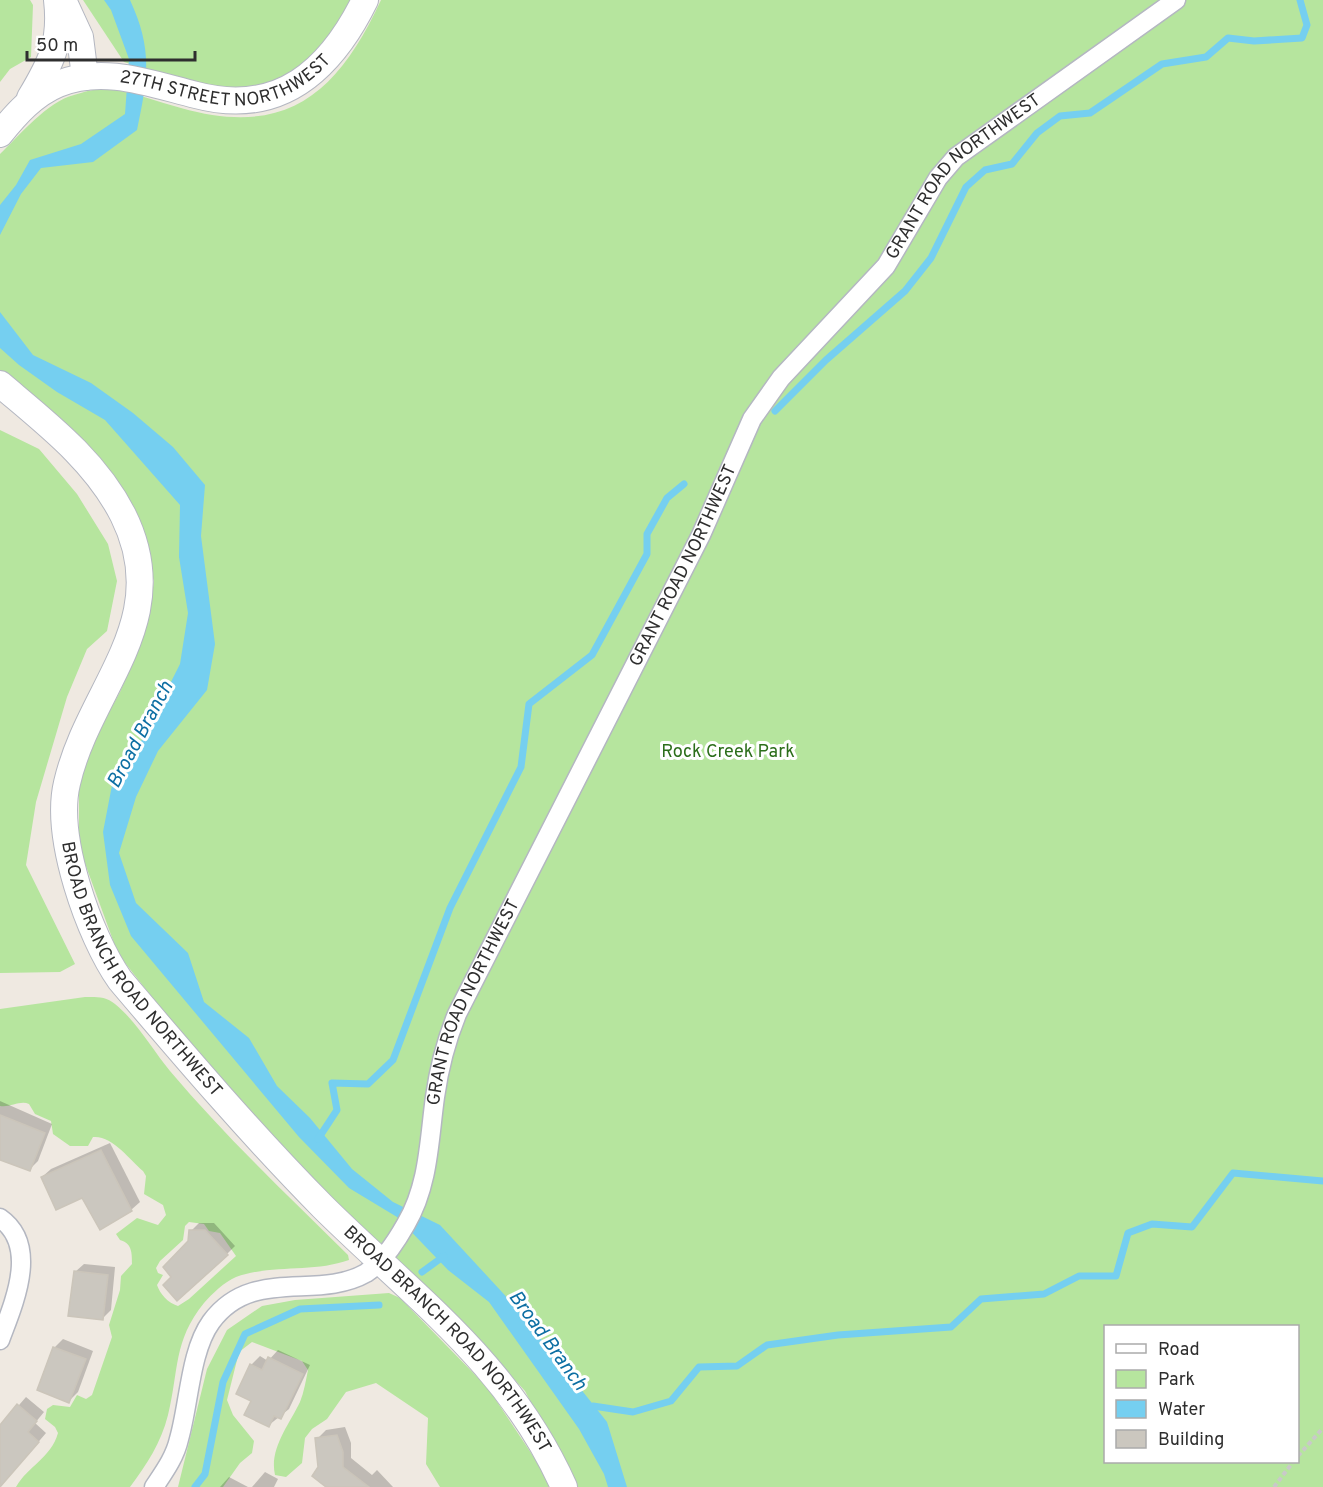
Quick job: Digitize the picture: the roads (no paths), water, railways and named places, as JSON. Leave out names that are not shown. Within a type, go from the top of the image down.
[{"type":"main road","points":[[0,134],[25,106],[46,71],[57,43],[59,23],[57,0]]},
{"type":"main road","points":[[25,106],[51,87],[86,77],[80,37],[63,0]]},
{"type":"main road","name":"27TH STREET NORTHWEST","points":[[86,77],[124,77],[221,100],[248,101],[281,93],[308,77],[334,51],[365,0]]},
{"type":"main road","name":"BROAD BRANCH ROAD NORTHWEST","points":[[0,384],[64,439],[98,477],[123,515],[139,565],[141,589],[135,624],[122,657],[76,752],[64,797],[66,842],[98,941],[120,980],[230,1109],[309,1192],[477,1354],[500,1380],[535,1429],[564,1487]]},
{"type":"street","name":"GRANT ROAD NORTHWEST","points":[[380,1261],[416,1205],[429,1156],[439,1067],[457,1014],[702,535],[755,413],[782,378],[882,272],[902,244],[938,178],[956,157],[1176,0]]},
{"type":"street","points":[[0,1218],[9,1224],[19,1250],[21,1272],[0,1340]]},
{"type":"street","points":[[154,1487],[171,1462],[179,1440],[199,1352],[210,1323],[227,1304],[246,1294],[271,1287],[350,1280],[368,1272],[380,1261]]},
{"type":"water","points":[[104,0],[130,0],[142,34],[146,79],[137,130],[93,162],[41,168],[21,194],[0,235],[0,205],[16,185],[30,160],[81,144],[125,114],[129,59],[111,10]]},
{"type":"water","points":[[0,312],[33,355],[91,383],[133,413],[173,447],[205,485],[201,536],[215,644],[207,690],[158,751],[136,797],[119,853],[136,903],[188,953],[204,1002],[249,1038],[277,1086],[310,1118],[352,1169],[393,1202],[440,1225],[514,1305],[607,1422],[627,1487],[608,1487],[604,1474],[579,1429],[489,1302],[448,1270],[397,1217],[349,1188],[299,1137],[131,936],[110,885],[103,832],[113,780],[132,759],[180,664],[188,613],[179,557],[180,505],[105,420],[57,392],[19,365],[0,348]]},
{"type":"waterway","points":[[775,411],[826,360],[905,291],[931,258],[966,187],[985,170],[1012,164],[1037,133],[1060,116],[1090,113],[1162,64],[1206,57],[1228,38],[1254,41],[1302,38],[1307,25],[1300,0]]},
{"type":"waterway","points":[[318,1139],[337,1110],[332,1083],[368,1084],[393,1060],[450,908],[521,767],[529,704],[592,655],[647,554],[647,534],[667,498],[684,484]]},
{"type":"waterway","points":[[588,1411],[593,1406],[633,1412],[671,1401],[699,1367],[737,1366],[767,1345],[838,1335],[951,1327],[981,1299],[1044,1294],[1079,1276],[1116,1276],[1128,1233],[1152,1224],[1192,1227],[1233,1173],[1323,1181]]},
{"type":"waterway","points":[[422,1272],[444,1256]]},
{"type":"waterway","points":[[195,1487],[205,1474],[223,1382],[245,1334],[300,1309],[379,1305]]},
{"type":"water label","name":"Broad Branch","points":[[141,735]]},
{"type":"water label","name":"Broad Branch","points":[[547,1341]]},
{"type":"park label","name":"Rock Creek Park","points":[[728,752]]}]
